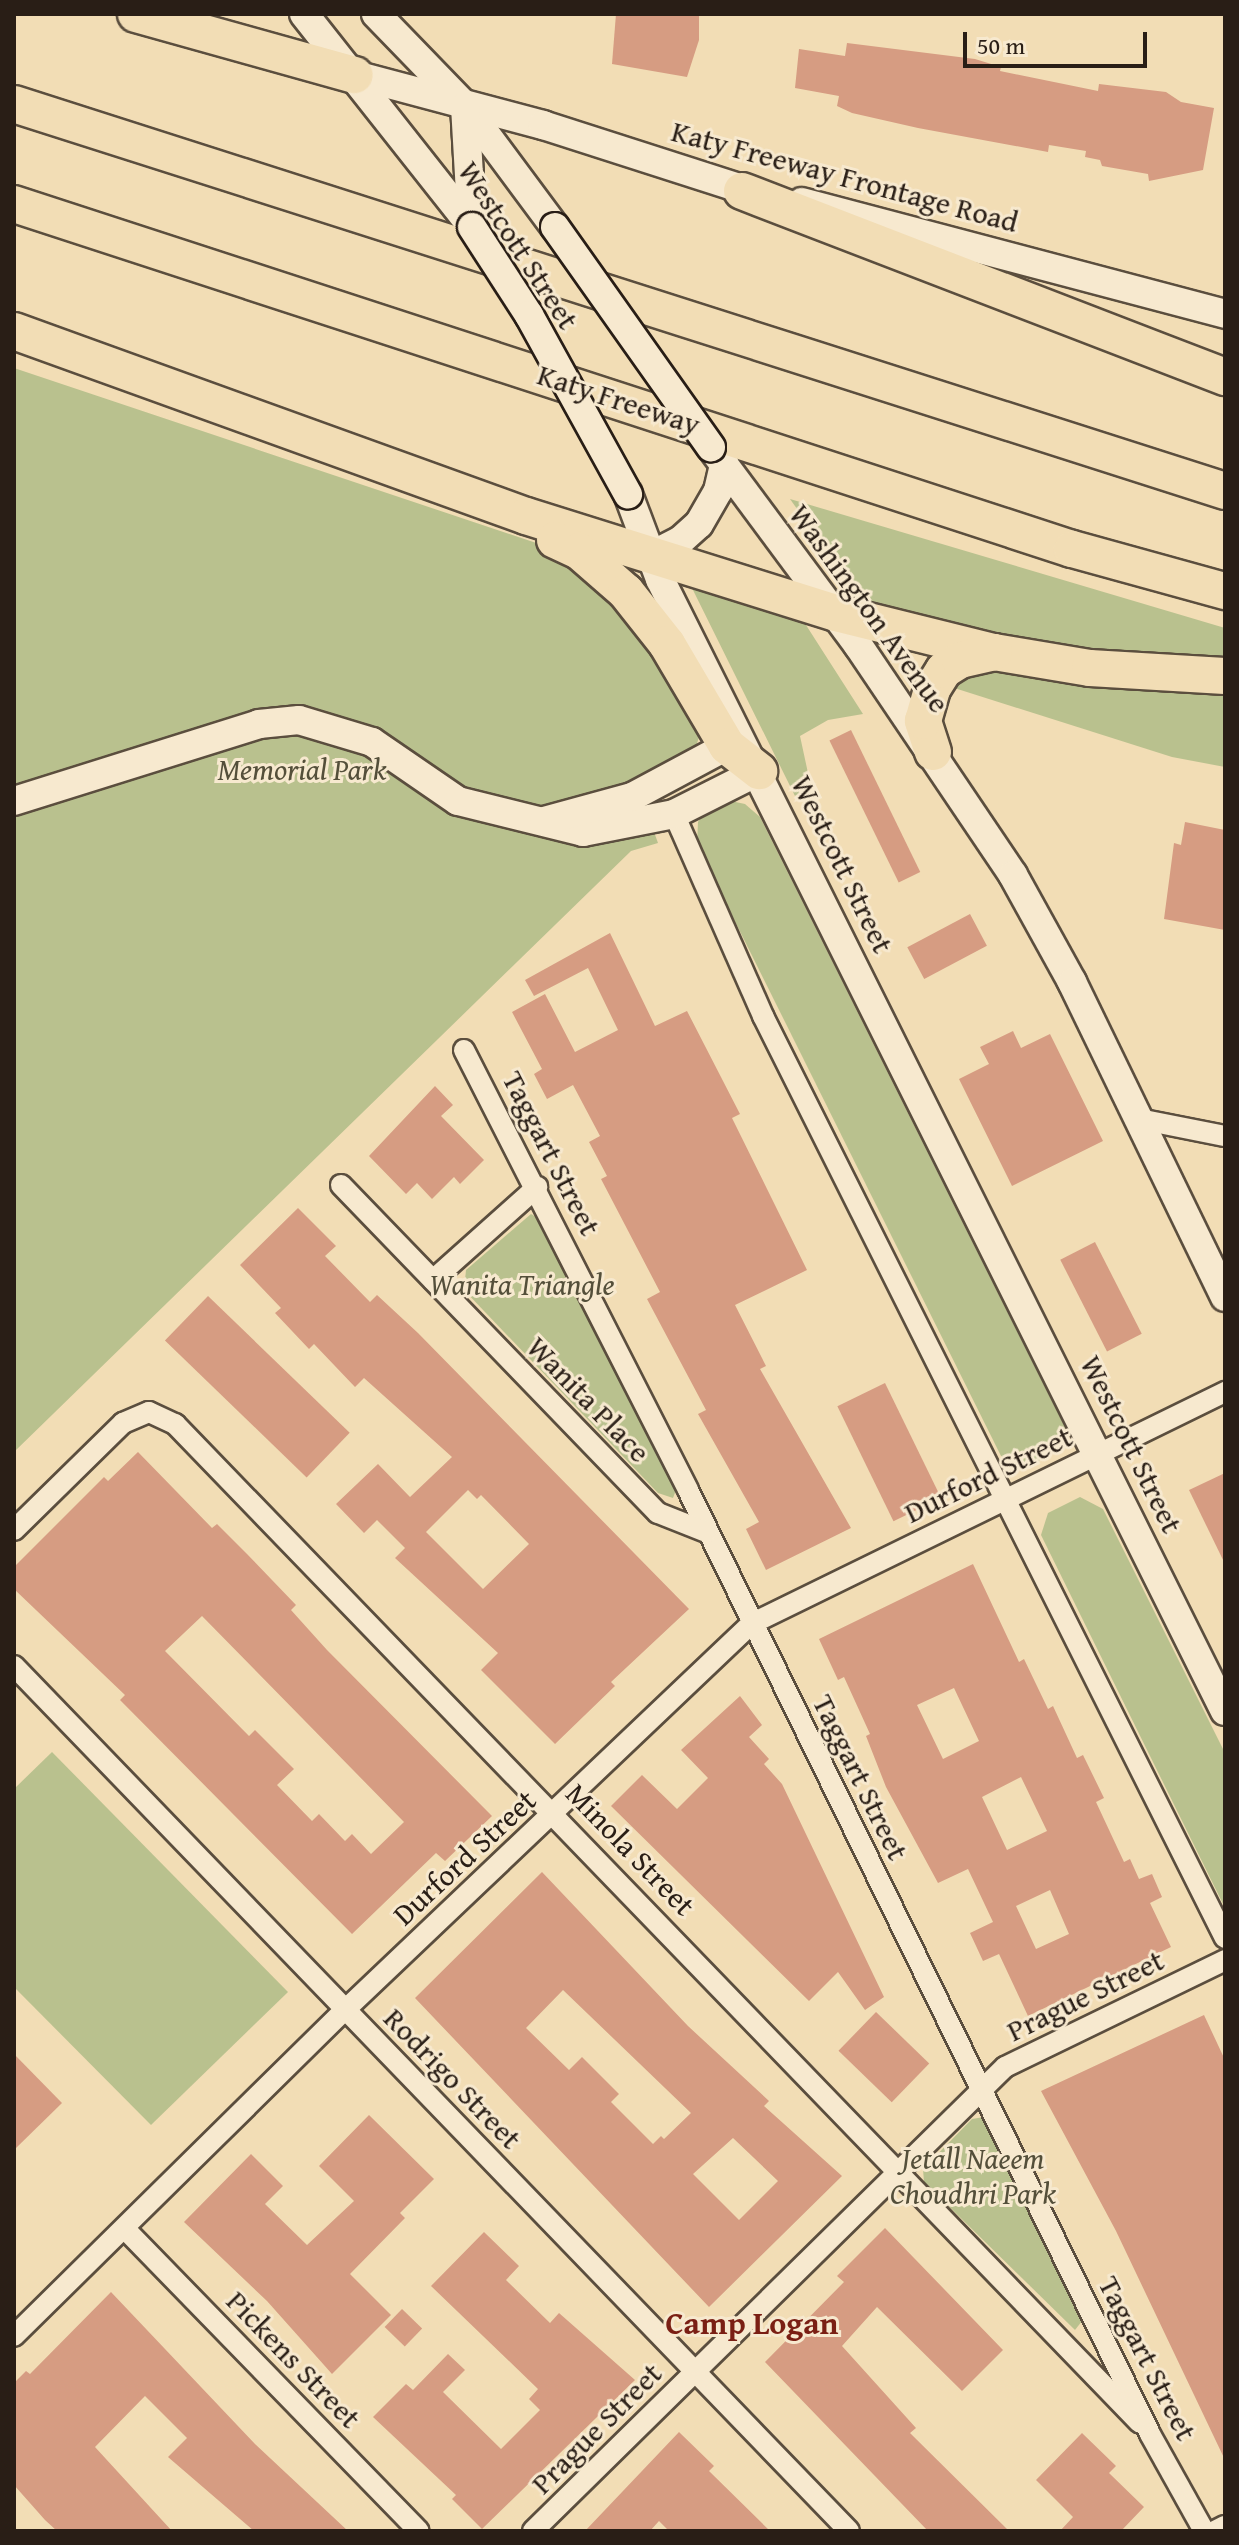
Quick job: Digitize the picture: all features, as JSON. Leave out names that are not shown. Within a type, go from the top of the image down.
[{"type":"highway","points":[[136,14],[355,75]]},
{"type":"highway","points":[[14,104],[1225,491]]},
{"type":"highway","points":[[742,191],[1225,377]]},
{"type":"highway","name":"Katy Freeway","points":[[14,204],[1072,549],[1225,591]]},
{"type":"highway","points":[[14,331],[526,516],[836,613],[994,652],[1090,668],[1225,676]]},
{"type":"highway","points":[[526,516],[626,592],[667,644],[727,746],[759,771]]},
{"type":"highway","points":[[933,752],[923,721],[932,689],[944,670],[960,660],[994,652]]},
{"type":"main road","points":[[304,14],[355,75]]},
{"type":"main road","name":"Washington Avenue","points":[[376,14],[465,106],[502,154],[721,478],[746,497],[836,613],[933,752],[1025,897],[1139,1119],[1225,1297]]},
{"type":"main road","name":"Katy Freeway Frontage Road","points":[[355,75],[543,125],[742,191],[851,211],[1225,314]]},
{"type":"main road","name":"Westcott Street","points":[[355,75],[472,227],[529,315],[628,494],[654,554],[660,579],[759,771],[1225,1711]]},
{"type":"main road","points":[[465,106],[472,227]]},
{"type":"main road","points":[[654,554],[680,541],[699,524],[721,478]]},
{"type":"main road","points":[[14,801],[259,724],[299,720],[372,742],[458,801],[583,832],[674,814],[759,771]]},
{"type":"main road","points":[[544,821],[632,797],[727,746]]},
{"type":"street","points":[[674,814],[763,1016],[1003,1501],[1225,1938]]},
{"type":"street","name":"Taggart Street","points":[[464,1050],[537,1187],[1150,2434],[1204,2531]]},
{"type":"street","points":[[1139,1119],[1225,1136]]},
{"type":"street","name":"Wanita Place","points":[[341,1185],[658,1513],[706,1532]]},
{"type":"street","points":[[433,1280],[537,1187]]},
{"type":"street","name":"Durford Street","points":[[14,2336],[345,2010],[556,1813],[751,1624],[1225,1392]]},
{"type":"street","name":"Minola Street","points":[[14,1530],[123,1423],[149,1412],[175,1424],[556,1813],[896,2173],[1150,2434]]},
{"type":"street","name":"Rodrigo Street","points":[[14,1666],[849,2531]]},
{"type":"street","name":"Prague Street","points":[[533,2531],[1005,2067],[1225,1960]]},
{"type":"street","name":"Pickens Street","points":[[125,2229],[419,2531]]},
{"type":"street","points":[[1215,2531],[1225,2526]]},
{"type":"green space","name":"Memorial Park","points":[[14,368],[560,551],[621,597],[701,730],[696,747],[635,779],[658,843],[631,851],[14,1452]]},
{"type":"green space","points":[[790,499],[1225,628],[1225,668],[1024,644],[863,602]]},
{"type":"green space","points":[[690,584],[797,611],[863,714],[828,720],[800,736],[811,787],[795,796]]},
{"type":"green space","points":[[977,667],[1225,689],[1225,767],[1172,757],[948,686]]},
{"type":"green space","points":[[726,800],[745,804],[760,817],[1065,1427],[1058,1451],[1024,1468],[1001,1456],[697,845],[698,822],[705,811]]},
{"type":"green space","name":"Wanita Triangle","points":[[531,1214],[541,1220],[676,1490],[673,1498],[658,1493],[464,1290],[466,1270]]},
{"type":"green space","points":[[1080,1497],[1103,1509],[1225,1753],[1225,1908],[1041,1535],[1048,1513]]},
{"type":"green space","points":[[52,1752],[288,1992],[151,2125],[14,1987],[14,1789]]},
{"type":"green space","name":"Jetall Naeem Choudhri Park","points":[[984,2117],[1082,2321],[1075,2330],[924,2182],[923,2169],[972,2119]]},
{"type":"building","points":[[616,14],[699,14],[699,40],[687,77],[612,64]]},
{"type":"building","points":[[847,43],[975,59],[1001,67],[1000,71],[1098,91],[1099,84],[1166,92],[1181,102],[1214,108],[1203,170],[1149,181],[1148,174],[1102,166],[1100,160],[1085,157],[1086,151],[1049,145],[1048,152],[918,128],[852,113],[837,106],[839,96],[795,88],[799,49],[845,56]]},
{"type":"building","points":[[851,730],[920,872],[899,883],[829,741]]},
{"type":"building","points":[[1185,822],[1225,830],[1225,930],[1164,919],[1174,843],[1181,845]]},
{"type":"building","points":[[970,914],[987,946],[924,979],[907,947]]},
{"type":"building","points":[[610,933],[655,1026],[687,1011],[740,1114],[732,1118],[807,1270],[735,1305],[766,1366],[760,1369],[851,1528],[766,1570],[746,1529],[759,1522],[698,1414],[706,1410],[647,1299],[660,1292],[601,1179],[607,1176],[589,1142],[600,1136],[573,1085],[547,1099],[534,1074],[542,1069],[512,1012],[545,994],[575,1052],[618,1030],[588,968],[534,996],[525,980]]},
{"type":"building","points":[[1013,1031],[1021,1048],[1050,1034],[1103,1141],[1012,1186],[959,1079],[989,1064],[980,1047]]},
{"type":"building","points":[[435,1086],[453,1105],[441,1116],[484,1160],[460,1184],[454,1177],[432,1199],[417,1183],[406,1194],[369,1156]]},
{"type":"building","points":[[298,1208],[336,1246],[325,1256],[370,1302],[377,1295],[418,1333],[689,1609],[611,1682],[615,1686],[555,1744],[481,1670],[498,1653],[395,1558],[405,1548],[377,1520],[364,1533],[336,1504],[378,1464],[410,1497],[452,1457],[364,1378],[355,1387],[314,1344],[309,1349],[275,1313],[281,1308],[240,1265]],"holes":[[[468,1490],[477,1499],[481,1495],[529,1544],[483,1589],[426,1532]]]},
{"type":"building","points":[[1095,1242],[1142,1334],[1107,1351],[1060,1260]]},
{"type":"building","points":[[208,1296],[350,1433],[307,1477],[165,1341]]},
{"type":"building","points":[[885,1383],[941,1498],[893,1521],[837,1406]]},
{"type":"building","points":[[138,1452],[212,1528],[217,1524],[247,1554],[296,1605],[291,1610],[327,1650],[492,1816],[445,1861],[436,1853],[352,1934],[120,1700],[125,1695],[14,1589],[14,1567],[104,1477],[108,1481]],"holes":[[[202,1616],[404,1822],[371,1854],[352,1834],[345,1841],[319,1814],[312,1821],[277,1785],[294,1769],[255,1730],[249,1736],[165,1651]]]},
{"type":"building","points":[[1225,1473],[1225,1564],[1189,1490]]},
{"type":"building","points":[[973,1564],[1019,1662],[1024,1659],[1048,1709],[1053,1706],[1077,1758],[1083,1755],[1104,1798],[1096,1802],[1124,1862],[1130,1859],[1139,1879],[1152,1874],[1162,1897],[1150,1903],[1171,1947],[1028,2016],[999,1954],[983,1961],[970,1933],[993,1922],[968,1869],[938,1883],[886,1787],[866,1736],[870,1734],[844,1677],[838,1680],[819,1639]],"holes":[[[954,1688],[979,1741],[943,1759],[917,1705]],[[1021,1777],[1047,1831],[1007,1850],[982,1797]],[[1050,1890],[1069,1934],[1036,1949],[1016,1906]]]},
{"type":"building","points":[[740,1696],[762,1725],[749,1737],[769,1759],[764,1764],[782,1784],[884,1997],[865,2010],[838,1972],[809,2001],[611,1806],[642,1775],[677,1809],[708,1778],[681,1750]]},
{"type":"building","points":[[542,1872],[688,2026],[769,2101],[764,2106],[842,2176],[709,2307],[415,1998]],"holes":[[[563,1990],[691,2113],[664,2139],[661,2136],[653,2144],[611,2102],[619,2094],[582,2057],[569,2070],[526,2028]],[[733,2138],[778,2181],[739,2220],[693,2174]]]},
{"type":"building","points":[[876,2012],[929,2063],[892,2102],[838,2051]]},
{"type":"building","points":[[1204,2015],[1225,2060],[1225,2460],[1116,2231],[1041,2091]]},
{"type":"building","points":[[14,2054],[62,2103],[14,2150]]},
{"type":"building","points":[[369,2115],[434,2179],[400,2213],[405,2218],[350,2274],[391,2315],[332,2374],[267,2301],[184,2222],[251,2154],[283,2186],[265,2204],[307,2245],[354,2201],[319,2166]]},
{"type":"building","points":[[885,2228],[1003,2350],[962,2391],[877,2307],[842,2346],[916,2428],[910,2433],[1009,2531],[928,2531],[765,2362],[844,2282],[837,2276]]},
{"type":"building","points":[[484,2232],[519,2266],[506,2280],[550,2323],[559,2313],[635,2380],[482,2529],[452,2499],[456,2495],[373,2417],[406,2384],[413,2390],[448,2354],[465,2370],[443,2392],[501,2449],[540,2410],[529,2399],[538,2389],[431,2286]]},
{"type":"building","points":[[111,2292],[255,2444],[348,2531],[254,2531],[168,2457],[187,2438],[145,2396],[95,2447],[172,2531],[57,2531],[45,2520],[14,2485],[14,2383],[26,2371],[30,2374]]},
{"type":"building","points":[[402,2309],[422,2328],[405,2346],[385,2327]]},
{"type":"building","points":[[679,2432],[714,2466],[709,2471],[770,2531],[669,2531],[659,2521],[650,2531],[585,2531]]},
{"type":"building","points":[[1082,2433],[1116,2466],[1109,2473],[1144,2507],[1121,2531],[1060,2531],[1073,2517],[1036,2480]]},
{"type":"district","name":"Camp Logan","points":[[752,2323]]}]
